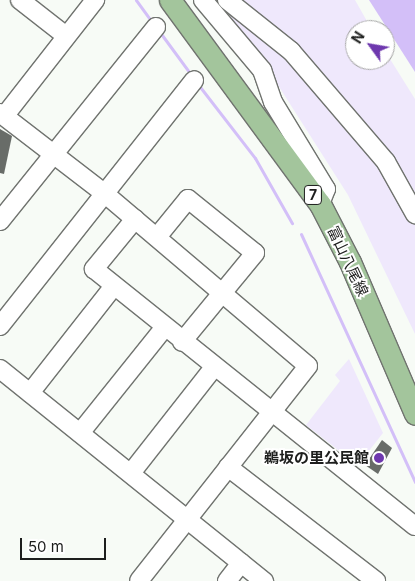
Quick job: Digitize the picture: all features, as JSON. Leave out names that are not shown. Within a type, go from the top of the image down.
[{"type":"main road","name":"富山八尾線","points":[[170,0],[320,204],[350,262],[415,414]]},
{"type":"street","points":[[20,0],[66,36]]},
{"type":"street","points":[[95,0],[3,113],[104,193],[308,366],[139,581]]},
{"type":"street","points":[[203,0],[262,70],[273,102],[326,189],[320,204]]},
{"type":"street","points":[[227,0],[291,51],[386,162],[415,214]]},
{"type":"street","points":[[0,221],[156,27]]},
{"type":"street","points":[[0,326],[194,80]]},
{"type":"street","points":[[157,237],[188,199],[255,253],[182,342]]},
{"type":"street","points":[[135,219],[94,269],[164,328],[273,412],[415,526]]},
{"type":"street","points":[[30,392],[114,286]]},
{"type":"street","points":[[80,433],[164,328]]},
{"type":"street","points":[[131,473],[214,367]]},
{"type":"street","points":[[0,369],[264,581]]},
{"type":"street","points":[[228,467],[376,581]]},
{"type":"street","points":[[227,581],[241,563]]},
{"type":"shaded area","points":[[214,0],[355,0],[366,20],[345,20],[345,70],[395,70],[395,67],[415,99],[415,334],[348,195],[276,82]]},
{"type":"shaded area","points":[[369,0],[415,0],[415,72],[395,41],[395,20],[382,20]]},
{"type":"shaded area","points":[[349,359],[383,433],[361,461],[355,456],[351,460],[306,425],[340,381],[335,375]]},
{"type":"building","points":[[0,129],[12,136],[4,174],[0,173]]},
{"type":"building","name":"鵜坂の里公民館","points":[[382,440],[392,448],[378,474],[365,465]]},
{"type":"waterway","points":[[136,0],[152,22]]},
{"type":"waterway","points":[[159,31],[192,76]]},
{"type":"waterway","points":[[197,83],[255,158],[292,223]]},
{"type":"waterway","points":[[301,234],[415,482]]},
{"type":"place","name":"鵜坂の里公民館","points":[[379,458]]}]
